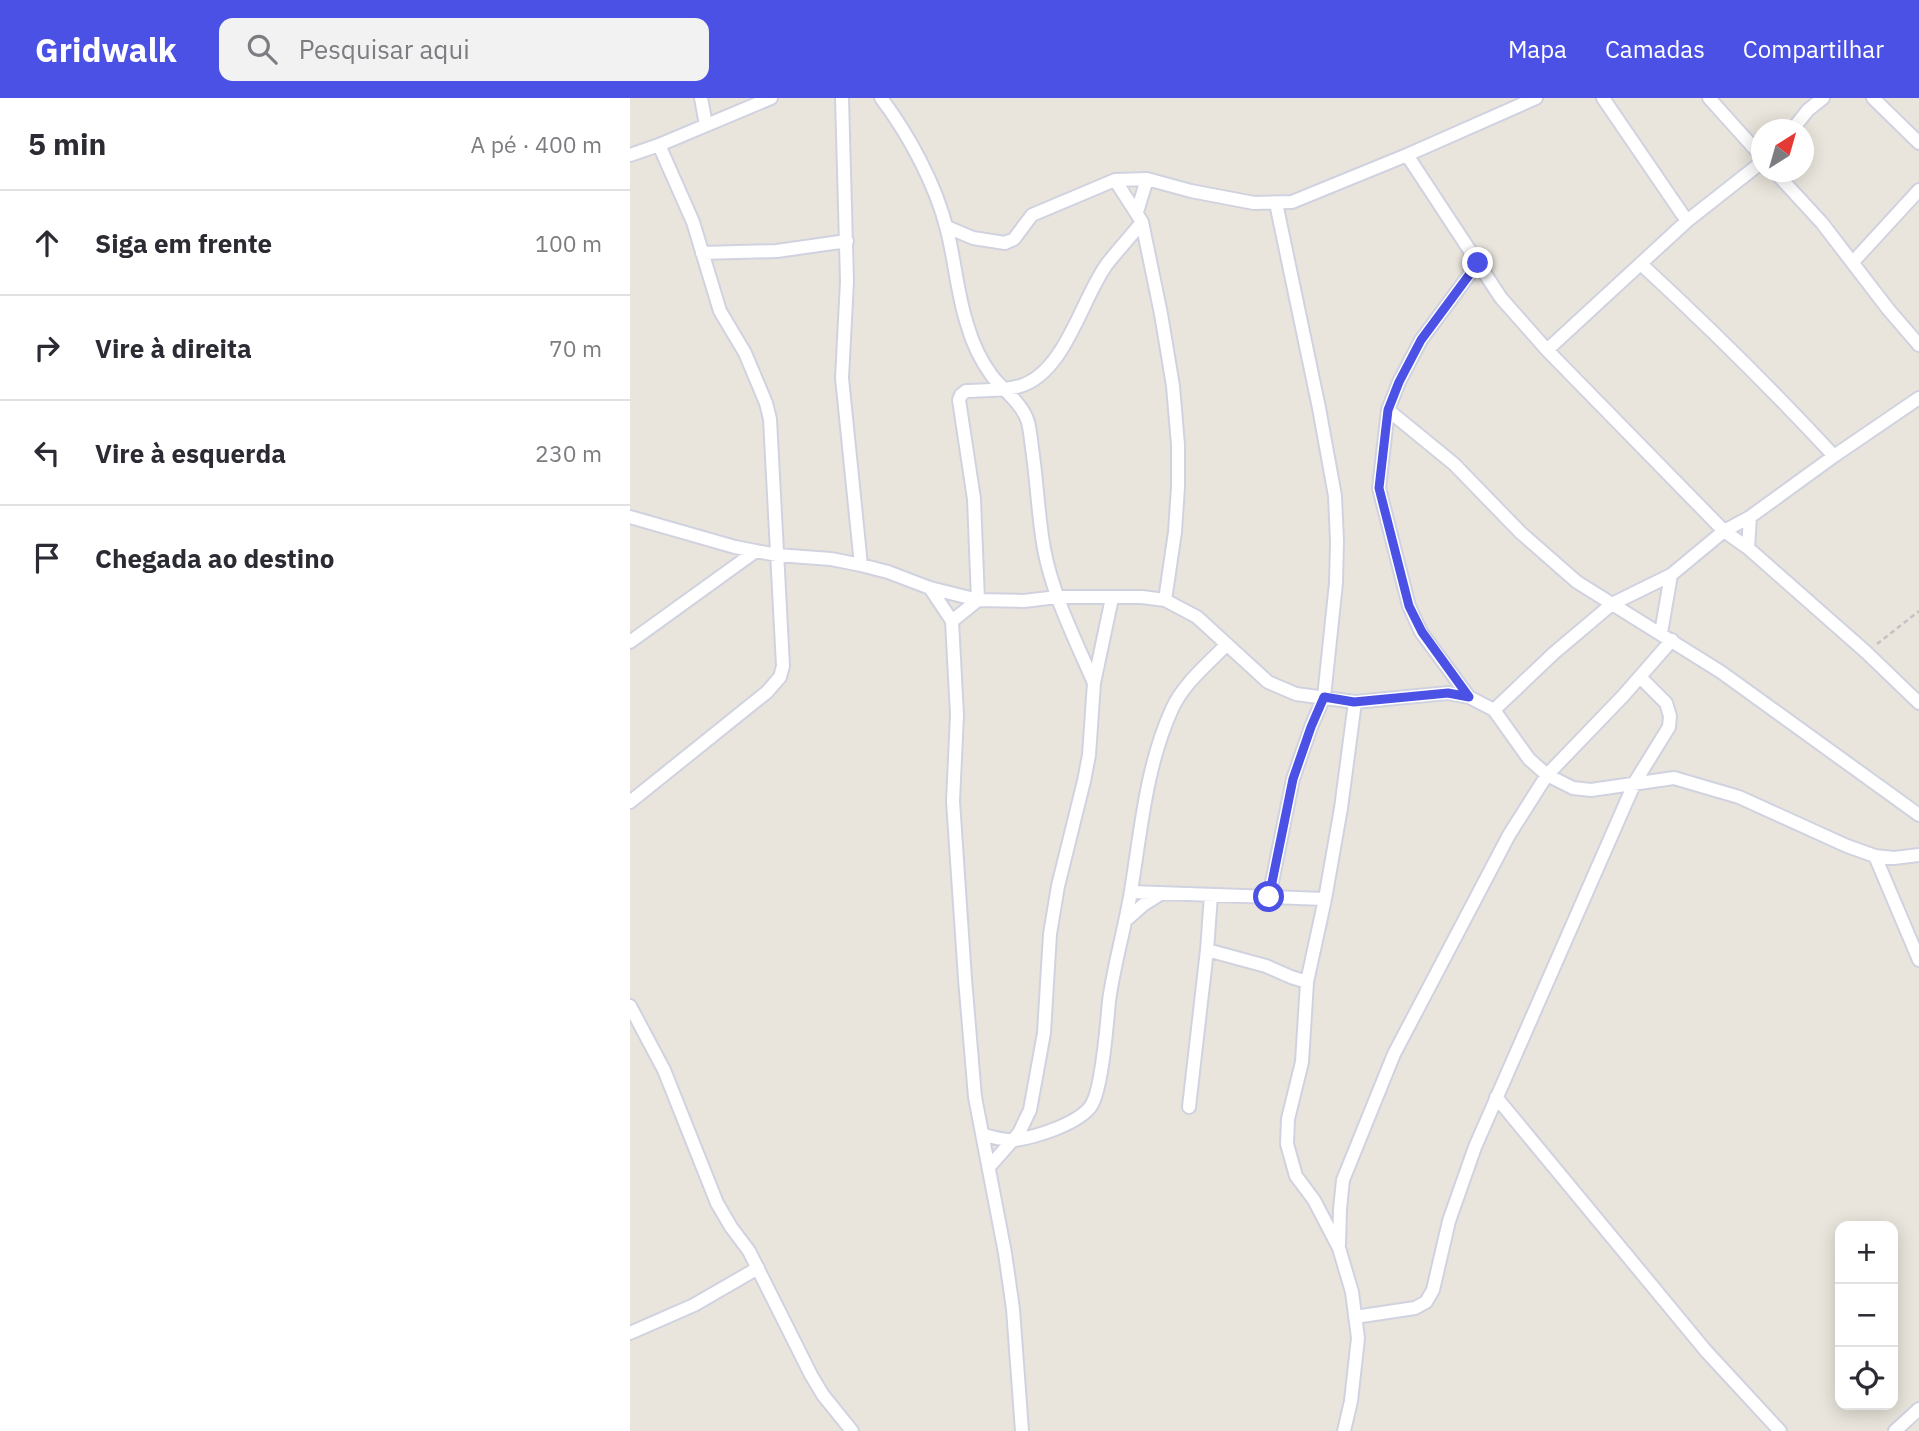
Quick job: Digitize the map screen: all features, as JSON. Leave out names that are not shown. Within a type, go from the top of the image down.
[{"type":"street","points":[[701,98],[706,125]]},
{"type":"street","points":[[630,155],[771,98]]},
{"type":"street","points":[[842,98],[847,241],[842,378],[861,565]]},
{"type":"street","points":[[881,98],[920,160],[947,227],[960,299],[978,353],[1028,421],[1044,550],[1057,597],[1094,683]]},
{"type":"street","points":[[947,227],[973,238],[1005,243],[1014,239],[1032,215],[1115,180],[1147,179],[1254,204],[1292,202],[1536,98]]},
{"type":"street","points":[[1603,98],[1687,221]]},
{"type":"street","points":[[1709,98],[1751,147]]},
{"type":"street","points":[[1801,119],[1823,98]]},
{"type":"street","points":[[1873,98],[1919,143]]},
{"type":"street","points":[[630,802],[767,692],[780,677],[783,666],[770,419],[745,353],[720,311],[693,222],[659,145]]},
{"type":"street","points":[[1407,155],[1501,298],[1547,349],[1724,531],[1748,548],[1866,652],[1919,703]]},
{"type":"street","points":[[1547,349],[1687,221],[1751,169]]},
{"type":"street","points":[[978,600],[974,499],[959,400],[961,395],[966,391],[1020,387],[1035,379],[1049,365],[1068,341],[1106,265],[1140,217],[1147,179]]},
{"type":"street","points":[[1115,180],[1140,217],[1173,386],[1178,487],[1175,532],[1165,600]]},
{"type":"street","points":[[1784,182],[1822,223],[1919,345]]},
{"type":"street","points":[[1853,262],[1919,190]]},
{"type":"street","points":[[1269,897],[1293,779],[1324,697],[1336,583],[1337,541],[1335,496],[1306,338],[1276,203]]},
{"type":"street","points":[[952,251],[973,238]]},
{"type":"street","points":[[702,253],[777,251],[847,241]]},
{"type":"street","points":[[1469,697],[1422,632],[1409,606],[1379,488],[1388,410],[1399,382],[1421,340],[1478,263]]},
{"type":"street","points":[[1641,264],[1705,323],[1834,456]]},
{"type":"street","points":[[1494,710],[1554,653],[1612,604],[1671,575],[1724,531],[1750,517],[1919,398]]},
{"type":"street","points":[[1388,410],[1454,464],[1521,533],[1577,582],[1667,637],[1775,710],[1919,815]]},
{"type":"street","points":[[630,517],[735,547],[861,565],[930,588],[978,600],[1024,601],[1057,597],[1142,597],[1165,600],[1196,617],[1268,682],[1296,694],[1354,702],[1448,693],[1469,697],[1494,710],[1528,759],[1547,775],[1573,788],[1591,790],[1674,778],[1739,797],[1875,856],[1894,858],[1919,855]]},
{"type":"street","points":[[1748,548],[1750,517]]},
{"type":"street","points":[[630,642],[756,551]]},
{"type":"street","points":[[1339,1248],[1343,1180],[1394,1054],[1509,835],[1547,775],[1640,677],[1667,637],[1671,575]]},
{"type":"street","points":[[930,588],[953,621],[957,715],[953,802],[975,1097],[1013,1309],[1022,1431]]},
{"type":"street","points":[[989,1167],[1013,1140],[1030,1110],[1044,1033],[1050,934],[1058,886],[1089,755],[1094,683],[1112,598]]},
{"type":"street","points":[[953,621],[978,600]]},
{"type":"street","points":[[983,1135],[1013,1140],[1060,1128],[1079,1118],[1092,1104],[1099,1080],[1111,989],[1142,816],[1158,747],[1173,707],[1191,681],[1227,644]]},
{"type":"street","points":[[1355,1317],[1415,1308],[1426,1302],[1433,1290],[1448,1221],[1475,1147],[1635,782],[1669,727],[1670,716],[1665,704],[1640,677]]},
{"type":"street","points":[[1344,1431],[1351,1401],[1358,1338],[1352,1292],[1339,1248],[1314,1200],[1296,1176],[1287,1144],[1288,1119],[1303,1062],[1307,982],[1341,808],[1354,702]]},
{"type":"street","points":[[1875,856],[1919,960]]},
{"type":"street","points":[[1130,892],[1325,899]]},
{"type":"street","points":[[1125,921],[1162,893]]},
{"type":"street","points":[[1189,1107],[1211,895]]},
{"type":"street","points":[[1207,950],[1266,965],[1307,982]]},
{"type":"street","points":[[630,1006],[664,1070],[717,1203],[749,1251],[811,1375],[823,1395],[852,1431]]},
{"type":"street","points":[[1496,1097],[1698,1341],[1780,1431]]},
{"type":"street","points":[[630,1333],[694,1305],[758,1268]]},
{"type":"street","points":[[1895,1431],[1919,1409]]},
{"type":"path","points":[[1866,652],[1919,611]]},
{"type":"route","points":[[1269,897],[1293,779],[1324,697],[1354,702],[1448,693],[1469,697],[1422,632],[1409,606],[1379,488],[1388,410],[1399,382],[1421,340],[1478,263]]}]
